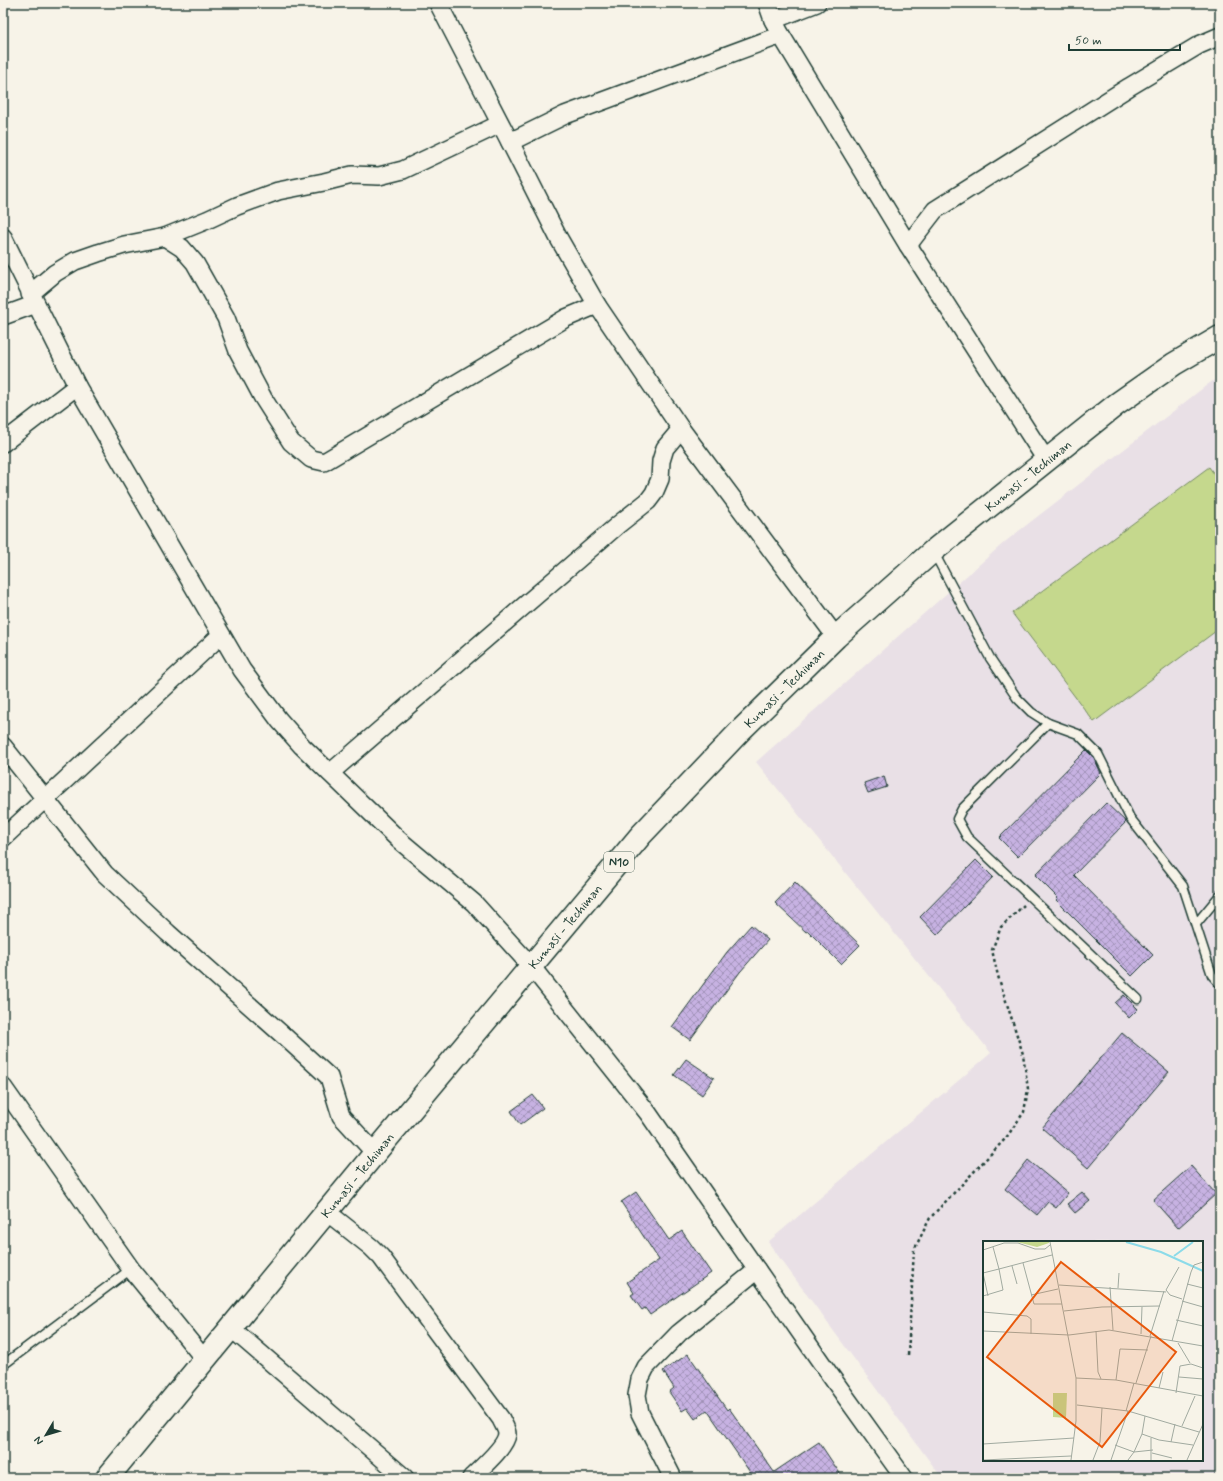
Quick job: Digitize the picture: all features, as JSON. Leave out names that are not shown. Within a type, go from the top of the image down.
[{"type":"highway","name":"Kumasi - Techiman","points":[[107,1478],[375,1153],[641,835],[741,730],[836,637],[933,551],[1117,404],[1174,364],[1220,336]]},
{"type":"street","points":[[438,3],[558,237],[597,305],[681,429],[836,637]]},
{"type":"street","points":[[767,3],[773,20],[781,35],[908,245],[1046,460]]},
{"type":"street","points":[[773,20],[817,3]]},
{"type":"street","points":[[510,142],[564,115],[781,35]]},
{"type":"street","points":[[908,245],[935,210],[1129,87],[1199,45],[1220,36]]},
{"type":"street","points":[[3,316],[33,299],[55,273],[76,261],[118,247],[165,237],[237,206],[278,191],[352,175],[379,176],[403,170],[500,124]]},
{"type":"street","points":[[3,237],[77,386],[242,670],[279,720],[302,746],[399,840],[474,903],[531,966],[648,1113],[825,1368],[904,1478]]},
{"type":"street","points":[[165,237],[182,248],[195,263],[226,318],[238,351],[263,398],[290,442],[311,459],[324,462],[566,318],[597,305]]},
{"type":"street","points":[[3,443],[77,386]]},
{"type":"street","points":[[330,773],[619,524],[648,501],[654,493],[660,479],[665,448],[681,429]]},
{"type":"street","points":[[3,838],[221,635]]},
{"type":"street","points":[[3,746],[105,874],[168,934],[329,1076],[341,1116],[375,1153]]},
{"type":"street","points":[[3,1087],[131,1269],[205,1360]]},
{"type":"street","points":[[327,1212],[371,1246],[381,1257],[501,1419],[507,1432],[506,1440],[494,1455],[471,1478]]},
{"type":"street","points":[[673,1478],[640,1413],[637,1395],[640,1378],[646,1367],[679,1333],[757,1270]]},
{"type":"street","points":[[231,1328],[405,1478]]},
{"type":"lane","points":[[933,551],[994,664],[1017,698],[1031,712],[1048,723],[1078,734],[1098,754],[1130,818],[1183,886],[1212,975],[1220,984]]},
{"type":"lane","points":[[1048,723],[962,809],[957,819],[967,837],[1138,998]]},
{"type":"lane","points":[[1196,924],[1220,895]]},
{"type":"lane","points":[[3,1365],[131,1269]]},
{"type":"path","points":[[908,1356],[914,1250],[930,1218],[1006,1138],[1024,1112],[1028,1089],[1023,1054],[998,976],[992,950],[1001,927],[1031,897]]},
{"type":"shaded area","points":[[1220,376],[1220,1478],[942,1478],[768,1242],[991,1053],[756,762],[1006,541]]},
{"type":"green space","points":[[1209,467],[1220,482],[1220,628],[1094,722],[1012,613]]},
{"type":"building","points":[[1086,750],[1094,758],[1101,773],[1018,857],[999,838]]},
{"type":"building","points":[[884,776],[887,787],[868,793],[864,783]]},
{"type":"building","points":[[1106,803],[1126,822],[1074,875],[1153,955],[1132,976],[1056,900],[1058,898],[1035,875]]},
{"type":"building","points":[[976,860],[993,877],[937,935],[920,917]]},
{"type":"building","points":[[795,882],[860,945],[841,964],[808,931],[806,932],[775,903]]},
{"type":"building","points":[[751,925],[768,940],[740,972],[690,1040],[672,1027],[727,952]]},
{"type":"building","points":[[1124,995],[1138,1009],[1129,1018],[1115,1003]]},
{"type":"building","points":[[1122,1033],[1169,1072],[1088,1168],[1042,1128]]},
{"type":"building","points":[[686,1059],[714,1078],[702,1095],[674,1075]]},
{"type":"building","points":[[533,1095],[543,1108],[520,1125],[511,1111]]},
{"type":"building","points":[[1028,1160],[1068,1193],[1056,1208],[1048,1202],[1037,1215],[1005,1189]]},
{"type":"building","points":[[1191,1166],[1216,1194],[1178,1228],[1153,1200]]},
{"type":"building","points":[[636,1192],[669,1240],[682,1231],[711,1273],[650,1315],[645,1308],[642,1310],[631,1295],[634,1293],[627,1282],[659,1260],[621,1202]]},
{"type":"building","points":[[1082,1192],[1090,1201],[1075,1213],[1067,1204]]},
{"type":"building","points":[[688,1354],[727,1410],[729,1408],[774,1472],[819,1442],[843,1478],[754,1478],[707,1410],[695,1419],[687,1408],[682,1411],[669,1392],[674,1388],[663,1371]]}]
